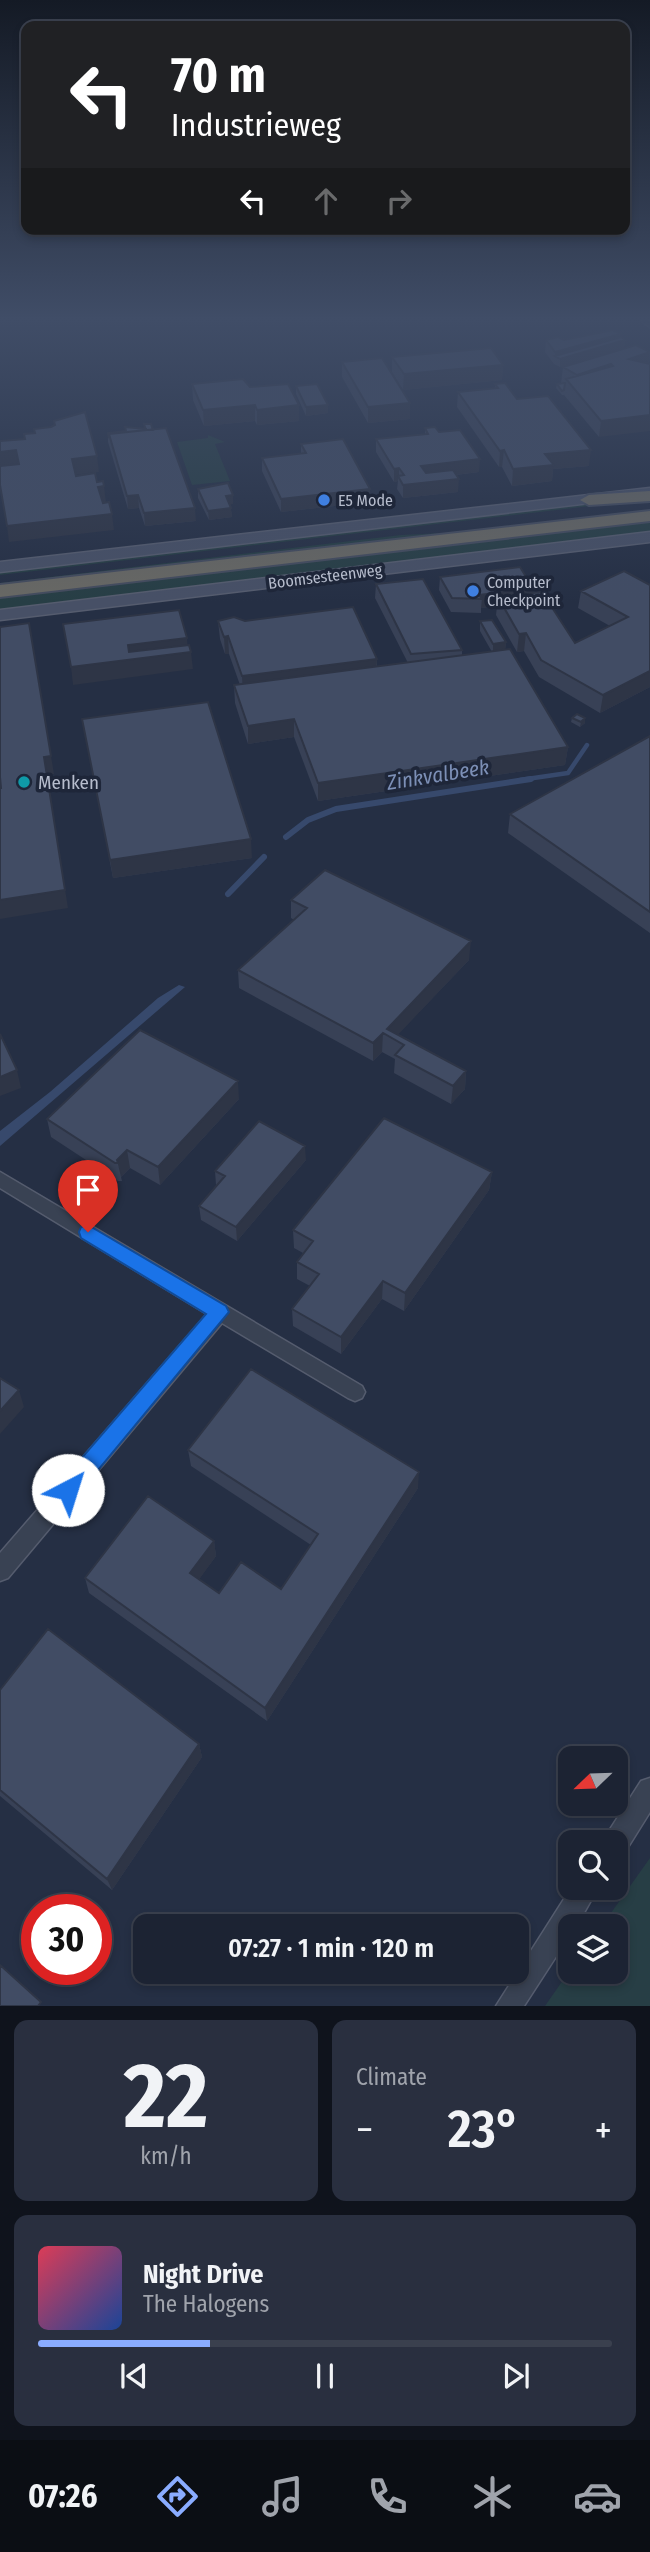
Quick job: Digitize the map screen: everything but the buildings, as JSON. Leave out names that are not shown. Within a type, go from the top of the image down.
[{"type":"highway","points":[[589,500],[650,494]]},
{"type":"highway","points":[[0,579],[650,504]]},
{"type":"highway","points":[[0,591],[650,516]]},
{"type":"main road","points":[[0,567],[589,500]]},
{"type":"main road","name":"Boomsesteenweg","points":[[0,615],[650,537]]},
{"type":"street","points":[[0,1179],[355,1392]]},
{"type":"street","points":[[0,1570],[219,1312]]},
{"type":"street","points":[[625,1830],[647,1803]]},
{"type":"street","points":[[509,2006],[578,1900]]},
{"type":"shaded area","points":[[208,435],[225,442],[215,444],[230,481],[192,485],[177,442],[208,438]]},
{"type":"shaded area","points":[[642,500],[0,575],[0,572]]},
{"type":"shaded area","points":[[650,521],[650,533],[0,611],[0,596]]},
{"type":"shaded area","points":[[464,532],[0,587],[0,583],[401,535]]},
{"type":"shaded area","points":[[650,1858],[650,2006],[545,2006],[560,1984],[628,1984],[628,1914],[610,1914],[620,1900],[628,1900],[628,1889]]},
{"type":"water","points":[[179,985],[185,987],[0,1146],[0,1131],[50,1092],[158,998]]},
{"type":"waterway","name":"Zinkvalbeek","points":[[520,780],[568,773],[587,745]]},
{"type":"waterway","name":"Zinkvalbeek","points":[[286,837],[308,820],[336,809],[531,779]]},
{"type":"waterway","name":"Zinkvalbeek","points":[[228,894],[264,857]]},
{"type":"place","name":"E5 Mode","points":[[324,500]]},
{"type":"place","name":"Computer Checkpoint","points":[[473,591]]},
{"type":"place","name":"Menken","points":[[24,782]]},
{"type":"route","points":[[68,1490],[219,1312],[88,1232]]}]
